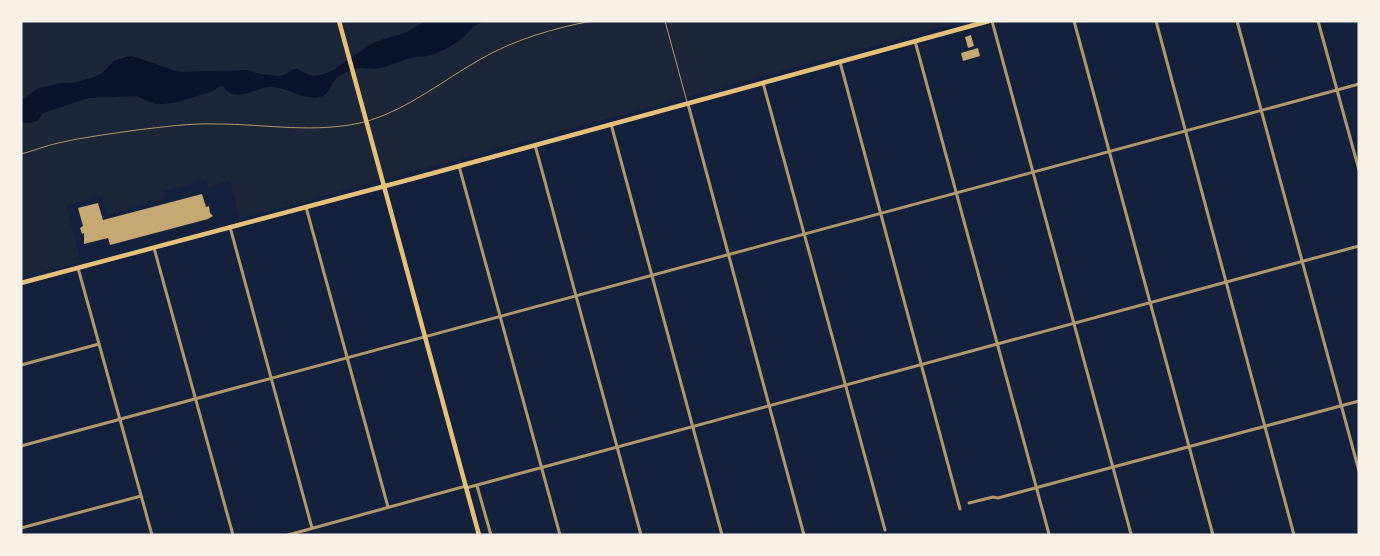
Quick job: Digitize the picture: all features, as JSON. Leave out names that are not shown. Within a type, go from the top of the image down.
[{"type":"main road","points":[[339,21],[479,535]]},
{"type":"main road","points":[[21,284],[990,21]]},
{"type":"street","points":[[990,21],[1131,534]]},
{"type":"street","points":[[1074,21],[1213,535]]},
{"type":"street","points":[[1156,21],[1294,535]]},
{"type":"street","points":[[1237,21],[1359,470]]},
{"type":"street","points":[[1318,21],[1359,170]]},
{"type":"street","points":[[915,42],[1049,534]]},
{"type":"street","points":[[840,62],[960,509]]},
{"type":"street","points":[[763,83],[885,530]]},
{"type":"street","points":[[21,446],[1359,84]]},
{"type":"street","points":[[688,104],[804,535]]},
{"type":"street","points":[[611,124],[722,535]]},
{"type":"street","points":[[535,145],[641,535]]},
{"type":"street","points":[[459,166],[560,535]]},
{"type":"street","points":[[306,207],[388,507]]},
{"type":"street","points":[[230,227],[312,528]]},
{"type":"street","points":[[288,535],[388,507],[466,487],[477,486],[1359,246]]},
{"type":"street","points":[[154,248],[233,535]]},
{"type":"street","points":[[78,268],[152,535]]},
{"type":"street","points":[[21,365],[99,344]]},
{"type":"street","points":[[969,503],[1037,488],[1359,401]]},
{"type":"street","points":[[477,486],[491,535]]},
{"type":"street","points":[[21,528],[141,496]]},
{"type":"lane","points":[[21,154],[73,140],[160,127],[215,124],[331,128],[350,126],[387,114],[410,103],[480,59],[498,50],[534,36],[592,21]]},
{"type":"lane","points":[[665,21],[688,104]]},
{"type":"shaded area","points":[[21,21],[965,21],[240,219],[230,181],[208,187],[205,180],[164,191],[163,199],[107,215],[101,196],[66,206],[81,262],[21,278]]},
{"type":"shaded area","points":[[425,21],[516,21],[478,24],[453,44],[431,55],[411,58],[375,69],[360,68],[351,70],[338,77],[325,95],[317,98],[271,87],[239,95],[233,94],[223,86],[220,86],[211,92],[173,103],[162,104],[155,104],[136,96],[88,98],[43,113],[38,121],[21,123],[21,101],[38,88],[59,83],[77,82],[94,77],[101,74],[114,61],[126,57],[132,56],[179,72],[247,70],[278,76],[297,69],[315,76],[332,71],[372,43],[407,32]]},
{"type":"building","points":[[971,35],[974,46],[968,48],[965,37]]},
{"type":"building","points":[[978,48],[980,56],[963,61],[961,53]]},
{"type":"building","points":[[202,194],[206,207],[209,206],[210,213],[213,216],[208,219],[110,245],[108,238],[84,244],[84,233],[82,234],[80,228],[83,226],[78,208],[98,203],[103,220]]}]
